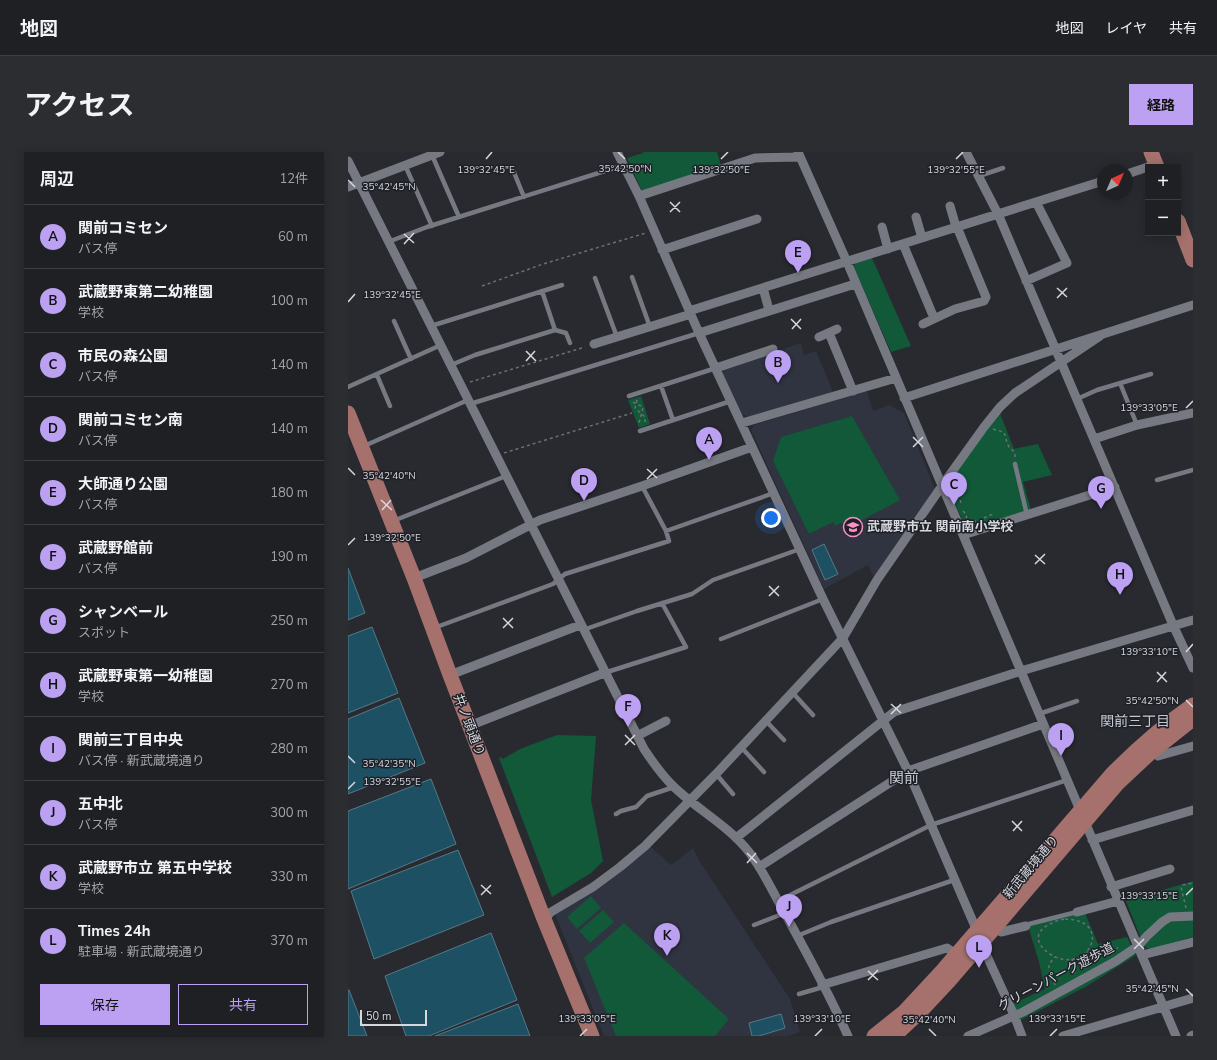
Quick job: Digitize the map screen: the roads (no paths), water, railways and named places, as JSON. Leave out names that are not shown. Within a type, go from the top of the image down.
[{"type":"main road","points":[[1181,229],[1193,260]]},
{"type":"main road","name":"井ノ頭通り","points":[[348,413],[414,578],[469,726],[544,919],[592,1036]]},
{"type":"main road","name":"新武蔵境通り","points":[[894,1036],[934,998],[979,937],[1082,817],[1112,773],[1138,748],[1171,720],[1193,705]]},
{"type":"main road","name":"新武蔵境通り","points":[[1082,817],[1114,788],[1141,760],[1172,734],[1193,719]]},
{"type":"main road","name":"新武蔵境通り","points":[[874,1036],[888,1026],[944,969],[979,937]]},
{"type":"street","points":[[617,152],[639,196],[699,333],[752,447],[823,598],[908,771],[1022,1036]]},
{"type":"street","points":[[966,152],[998,214],[1173,625],[1193,668]]},
{"type":"street","points":[[348,187],[436,153]]},
{"type":"street","points":[[639,196],[756,158],[799,155],[847,262],[855,284],[1176,1036]]},
{"type":"street","points":[[348,161],[644,749],[659,770],[674,787],[736,838],[749,852],[785,913],[848,1036]]},
{"type":"street","points":[[1133,172],[1145,167]]},
{"type":"street","points":[[594,344],[650,327],[763,288],[1097,183]]},
{"type":"street","points":[[1026,281],[1067,263],[1036,202]]},
{"type":"street","points":[[923,324],[956,309],[984,301],[986,297],[957,227],[950,206]]},
{"type":"street","points":[[916,216],[922,238]]},
{"type":"street","points":[[662,250],[757,219]]},
{"type":"street","points":[[882,227],[888,249]]},
{"type":"street","points":[[903,244],[934,318]]},
{"type":"street","points":[[699,333],[855,284]]},
{"type":"street","points":[[763,288],[770,310]]},
{"type":"street","points":[[904,398],[1193,305]]},
{"type":"street","points":[[819,337],[833,331],[853,391]]},
{"type":"street","points":[[544,919],[551,912],[593,887],[645,846],[716,774],[843,638],[877,580],[994,414],[1015,392],[1100,336]]},
{"type":"street","points":[[716,368],[773,349]]},
{"type":"street","points":[[742,424],[896,378]]},
{"type":"street","points":[[1094,439],[1137,425],[1193,413]]},
{"type":"street","points":[[414,578],[466,558],[531,523],[752,447]]},
{"type":"street","points":[[963,535],[1115,487]]},
{"type":"street","points":[[736,838],[894,712],[1021,671],[1193,620]]},
{"type":"street","points":[[450,675],[582,628]]},
{"type":"street","points":[[469,726],[604,672]]},
{"type":"street","points":[[637,736],[666,721]]},
{"type":"street","points":[[759,867],[908,771],[1043,724]]},
{"type":"street","points":[[1158,756],[1193,746]]},
{"type":"street","points":[[1092,840],[1193,810]]},
{"type":"street","points":[[1112,887],[1170,869]]},
{"type":"street","points":[[1077,912],[1118,901]]},
{"type":"street","name":"グリーンパーク遊歩道","points":[[968,1036],[1014,1015],[1083,979],[1138,946],[1162,922],[1170,917],[1190,916]]},
{"type":"street","points":[[1001,932],[1026,926]]},
{"type":"street","points":[[1142,956],[1193,942]]},
{"type":"street","points":[[823,986],[947,948],[950,950]]},
{"type":"street","points":[[1064,1036],[1193,998]]},
{"type":"lane","points":[[436,153],[459,217]]},
{"type":"lane","points":[[405,164],[432,226]]},
{"type":"lane","points":[[388,242],[459,217],[624,165]]},
{"type":"lane","points":[[979,176],[1003,168]]},
{"type":"lane","points":[[513,170],[524,197]]},
{"type":"lane","points":[[632,277],[650,327]]},
{"type":"lane","points":[[595,278],[616,337]]},
{"type":"lane","points":[[431,326],[562,285]]},
{"type":"lane","points":[[542,291],[555,330]]},
{"type":"lane","points":[[394,322],[411,359]]},
{"type":"lane","points":[[451,365],[475,355],[555,330],[566,333],[570,343]]},
{"type":"lane","points":[[361,447],[469,402],[699,333]]},
{"type":"lane","points":[[348,387],[441,345]]},
{"type":"lane","points":[[631,398],[661,386],[716,368]]},
{"type":"lane","points":[[1077,399],[1097,390],[1151,374]]},
{"type":"lane","points":[[377,375],[390,406]]},
{"type":"lane","points":[[1120,383],[1137,425]]},
{"type":"lane","points":[[661,386],[672,420]]},
{"type":"lane","points":[[641,429],[731,401]]},
{"type":"lane","points":[[1015,464],[1027,515]]},
{"type":"lane","points":[[1157,480],[1193,470]]},
{"type":"lane","points":[[391,522],[506,476]]},
{"type":"lane","points":[[433,628],[553,584],[565,574],[669,542],[666,531],[642,486]]},
{"type":"lane","points":[[666,531],[774,493]]},
{"type":"lane","points":[[582,628],[692,594],[713,580],[800,548]]},
{"type":"lane","points":[[721,639],[823,598]]},
{"type":"lane","points":[[604,672],[686,647],[662,603]]},
{"type":"lane","points":[[792,692],[813,716]]},
{"type":"lane","points":[[1039,714],[1077,702]]},
{"type":"lane","points":[[766,721],[784,740]]},
{"type":"lane","points":[[741,747],[764,772]]},
{"type":"lane","points":[[716,774],[733,794]]},
{"type":"lane","points":[[778,901],[931,825],[1067,780]]},
{"type":"lane","points":[[616,814],[636,807],[647,796],[674,787]]},
{"type":"lane","points":[[797,936],[837,920],[954,880]]},
{"type":"lane","points":[[1026,926],[1077,912]]},
{"type":"lane","points":[[754,925],[785,913]]},
{"type":"lane","points":[[799,994],[823,986]]},
{"type":"water","points":[[824,544],[838,574],[825,580],[812,550]]},
{"type":"water","points":[[348,568],[365,613],[348,620]]},
{"type":"water","points":[[372,627],[398,693],[348,713],[348,636]]},
{"type":"water","points":[[399,698],[425,763],[348,794],[348,719]]},
{"type":"water","points":[[431,779],[456,844],[348,889],[348,811]]},
{"type":"water","points":[[458,850],[484,915],[374,959],[351,891]]},
{"type":"water","points":[[491,933],[517,1000],[429,1036],[406,1036],[385,976]]},
{"type":"water","points":[[349,990],[367,1036],[348,1036]]},
{"type":"water","points":[[518,1004],[530,1036],[435,1036]]},
{"type":"water","points":[[781,1014],[785,1028],[759,1036],[752,1036],[749,1023]]},
{"type":"place","name":"大師通り公園","points":[[798,273]]},
{"type":"place","name":"武蔵野東第二幼稚園","points":[[778,383]]},
{"type":"place","name":"関前コミセン","points":[[709,460]]},
{"type":"place","name":"関前コミセン南","points":[[584,501]]},
{"type":"place","name":"市民の森公園","points":[[954,505]]},
{"type":"place","name":"シャンベール","points":[[1101,509]]},
{"type":"place","name":"武蔵野市立 関前南小学校","points":[[853,527]]},
{"type":"place","name":"武蔵野東第一幼稚園","points":[[1120,595]]},
{"type":"place","name":"武蔵野館前","points":[[628,727]]},
{"type":"place","name":"関前三丁目中央","points":[[1061,756]]},
{"type":"place","name":"五中北","points":[[789,927]]},
{"type":"place","name":"武蔵野市立 第五中学校","points":[[667,956]]},
{"type":"place","name":"Times 24h","points":[[979,968]]},
{"type":"district","name":"関前三丁目","points":[[1135,721]]},
{"type":"district","name":"関前","points":[[904,778]]}]
